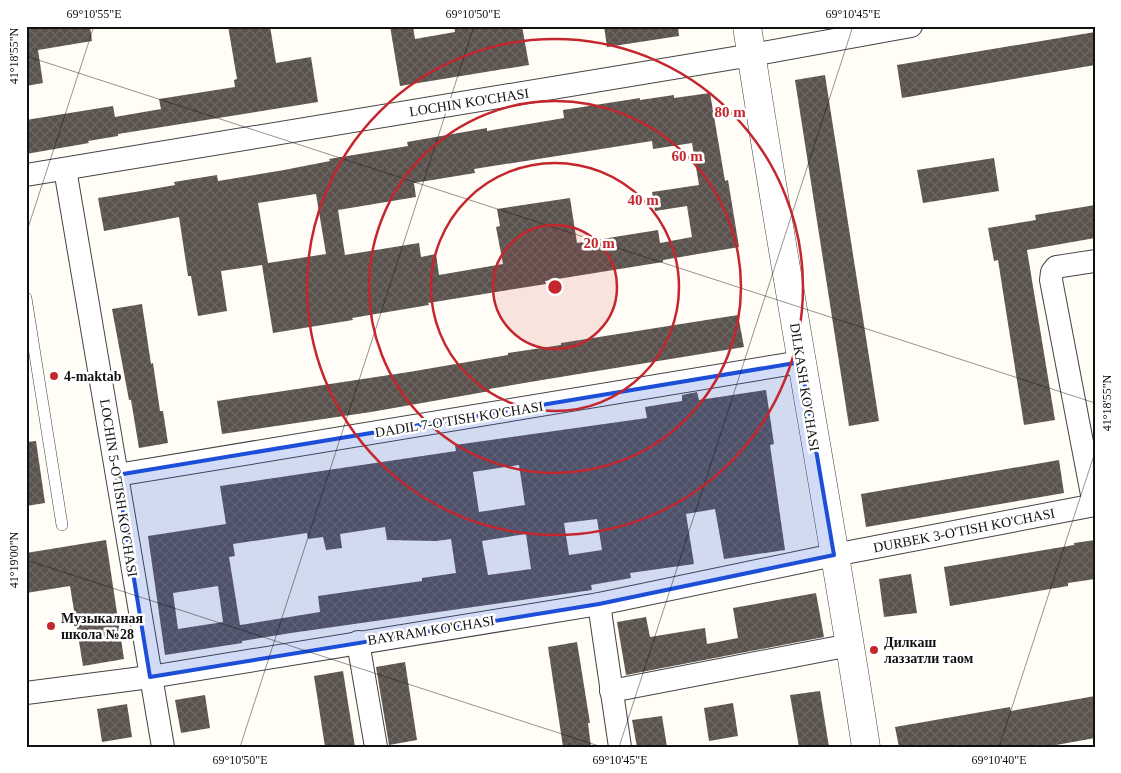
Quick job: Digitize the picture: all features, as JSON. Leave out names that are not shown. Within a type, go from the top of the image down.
[{"type":"street","name":"DILKASH KO'CHASI","points":[[747,26],[866,747]]},
{"type":"street","name":"LOCHIN KO'CHASI","points":[[26,175],[752,55],[911,26]]},
{"type":"street","name":"LOCHIN 5-O'TISH KO'CHASI","points":[[65,169],[163,747]]},
{"type":"street","points":[[1094,505],[1051,280],[1052,272],[1056,267],[1095,261]]},
{"type":"street","name":"DADIL 7-O'TISH KO'CHASI","points":[[117,475],[801,362]]},
{"type":"street","name":"DURBEK 3-O'TISH KO'CHASI","points":[[834,555],[1094,505]]},
{"type":"street","name":"BAYRAM KO'CHASI","points":[[26,693],[150,676],[599,604],[834,555]]},
{"type":"street","points":[[599,604],[620,747]]},
{"type":"street","points":[[358,642],[376,747]]},
{"type":"street","points":[[611,692],[850,645]]},
{"type":"lane","points":[[26,298],[62,525]]},
{"type":"highlighted area","points":[[801,362],[834,555],[599,604],[150,677],[117,475]]},
{"type":"building","points":[[26,26],[90,26],[92,41],[38,50],[43,83],[26,86]]},
{"type":"building","points":[[228,26],[270,26],[276,63],[311,57],[318,102],[118,134],[118,136],[88,141],[89,143],[26,154],[26,120],[113,106],[115,117],[161,109],[159,99],[235,87],[234,80],[237,79]]},
{"type":"building","points":[[390,26],[413,26],[415,39],[455,32],[454,26],[522,26],[529,65],[400,86]]},
{"type":"building","points":[[604,26],[678,26],[679,36],[607,47]]},
{"type":"building","points":[[1095,32],[1095,65],[902,98],[897,65]]},
{"type":"building","points":[[825,75],[879,421],[849,426],[795,80]]},
{"type":"building","points":[[710,93],[725,181],[728,180],[739,247],[663,260],[663,262],[545,281],[546,284],[428,303],[429,305],[352,318],[353,320],[273,333],[262,265],[221,271],[227,311],[198,316],[191,276],[188,276],[179,217],[104,231],[98,198],[175,185],[174,182],[217,175],[218,181],[284,170],[330,161],[329,159],[408,146],[407,142],[487,128],[487,131],[564,118],[563,110],[640,98],[640,100],[674,95],[674,98]],"holes":[[[652,141],[653,149],[692,143],[699,185],[652,192],[655,211],[687,206],[692,237],[660,243],[658,230],[577,243],[570,198],[497,209],[500,226],[496,227],[503,264],[439,275],[436,254],[421,257],[419,243],[345,255],[338,210],[416,197],[414,183],[475,173],[474,169]],[[316,194],[326,254],[268,263],[258,203]]]},
{"type":"building","points":[[994,158],[999,191],[923,203],[917,170]]},
{"type":"building","points":[[1095,205],[1095,238],[1027,250],[1055,420],[1024,425],[998,260],[994,261],[988,228],[1036,220],[1035,215]]},
{"type":"building","points":[[142,304],[151,364],[153,363],[160,411],[163,411],[168,443],[139,448],[112,309]]},
{"type":"building","points":[[738,315],[744,347],[489,389],[490,391],[371,412],[222,434],[217,401],[409,372],[561,345],[561,343]]},
{"type":"building","points":[[766,390],[774,444],[770,445],[785,550],[724,559],[715,509],[686,514],[694,564],[630,573],[631,578],[591,585],[592,590],[291,633],[165,655],[148,536],[226,524],[220,486],[456,451],[455,445],[647,418],[645,407],[682,401],[682,395],[697,392],[699,400]],"holes":[[[519,465],[525,505],[479,512],[473,472]],[[597,519],[602,550],[569,555],[564,523]],[[385,527],[387,540],[436,541],[451,539],[456,573],[422,578],[422,581],[318,596],[320,612],[240,625],[229,557],[235,556],[233,544],[307,533],[308,539],[323,537],[326,550],[342,548],[340,534]],[[526,534],[531,569],[488,575],[482,541]],[[218,586],[223,622],[178,629],[173,593]]]},
{"type":"building","points":[[36,441],[45,503],[26,506],[26,442]]},
{"type":"building","points":[[1059,460],[1064,493],[866,527],[861,494]]},
{"type":"building","points":[[106,540],[124,659],[83,666],[70,586],[26,593],[26,553]]},
{"type":"building","points":[[1095,540],[1095,579],[1068,583],[1068,586],[950,606],[944,567]]},
{"type":"building","points":[[911,574],[917,613],[884,617],[879,579]]},
{"type":"building","points":[[816,593],[824,637],[626,675],[617,622],[646,617],[650,637],[705,628],[707,644],[738,638],[733,608]]},
{"type":"building","points":[[577,642],[590,723],[588,723],[591,747],[563,747],[548,647]]},
{"type":"building","points":[[405,662],[417,740],[389,745],[376,667]]},
{"type":"building","points":[[343,671],[355,747],[325,747],[314,676]]},
{"type":"building","points":[[820,691],[829,747],[799,747],[790,695]]},
{"type":"building","points":[[205,695],[210,728],[181,733],[175,700]]},
{"type":"building","points":[[1095,696],[1095,738],[1045,747],[899,747],[895,727],[1010,707],[1011,711]]},
{"type":"building","points":[[733,703],[738,736],[709,741],[704,708]]},
{"type":"building","points":[[127,704],[132,737],[102,742],[97,709]]},
{"type":"building","points":[[662,716],[667,747],[637,747],[632,720]]},
{"type":"place","name":"4-maktab","points":[[54,376]]},
{"type":"place","name":"Музыкалная школа №28","points":[[51,626]]},
{"type":"place","name":"Дилкаш лаззатли таом","points":[[874,650]]}]
